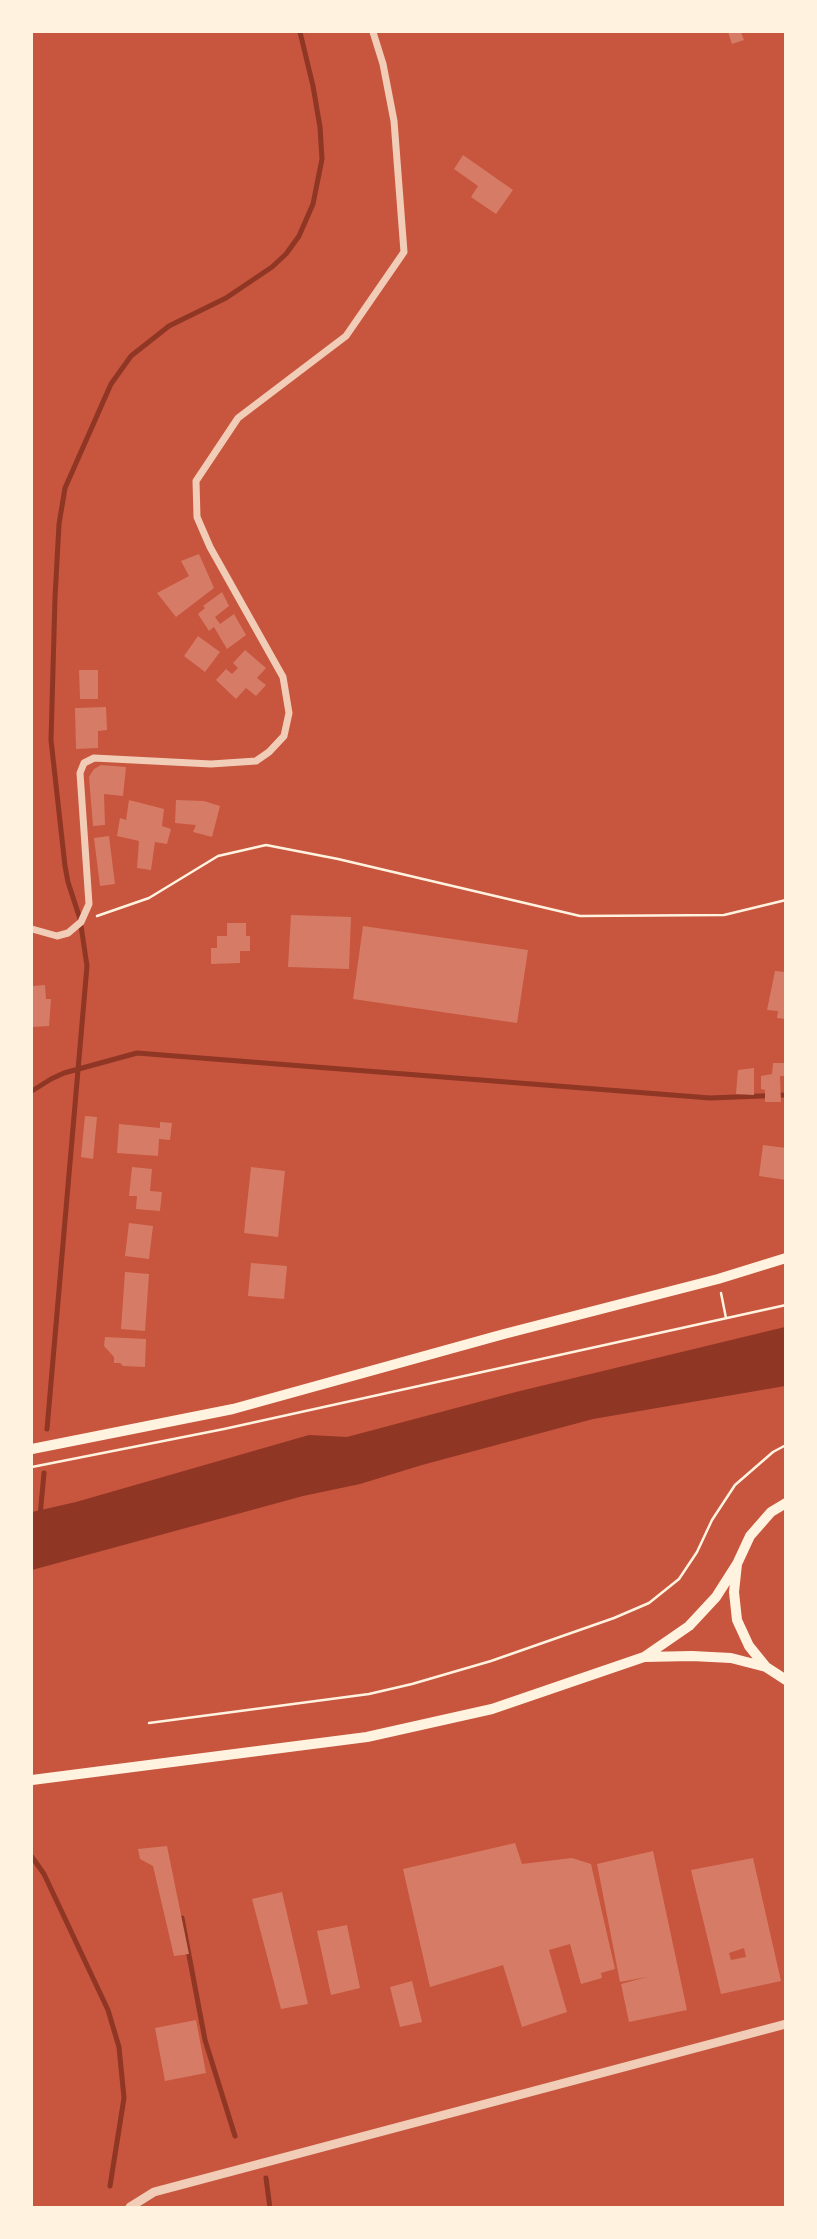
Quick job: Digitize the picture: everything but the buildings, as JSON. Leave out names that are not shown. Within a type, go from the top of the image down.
[{"type":"main road","points":[[32,1448],[233,1409],[504,1334],[718,1279],[785,1257]]},
{"type":"main road","points":[[32,1780],[367,1737],[492,1709],[644,1657],[689,1626],[716,1597],[737,1564],[750,1536],[771,1512],[786,1503]]},
{"type":"main road","points":[[737,1564],[734,1592],[737,1620],[749,1646],[766,1667],[786,1680]]},
{"type":"main road","points":[[644,1657],[731,1658],[766,1667]]},
{"type":"street","points":[[32,929],[57,936],[68,933],[81,922],[89,904],[80,773],[84,763],[94,758],[211,764],[256,761],[284,736],[289,713],[283,677],[210,547],[197,517],[196,481],[238,418],[346,336],[404,252],[394,121],[383,64],[373,32]]},
{"type":"street","points":[[120,2207],[130,2207],[154,2192],[786,2024]]},
{"type":"street","points":[[143,2207],[154,2192]]},
{"type":"path","points":[[81,922],[149,898],[218,856],[266,845],[338,859],[580,916],[724,915],[786,900]]},
{"type":"path","points":[[720,1290],[726,1318]]},
{"type":"path","points":[[32,1467],[237,1427],[786,1305]]},
{"type":"path","points":[[149,1723],[391,1689],[491,1661],[649,1603],[679,1579],[735,1485],[786,1444]]},
{"type":"shaded area","points":[[785,1327],[785,1386],[593,1419],[360,1484],[303,1496],[32,1570],[32,1512],[76,1502],[309,1435],[347,1437],[516,1392]]},
{"type":"waterway","points":[[47,1429],[87,966],[80,919],[65,866],[51,740],[59,524],[65,488],[111,384],[131,356],[169,326],[226,298],[272,267],[299,236],[313,204],[322,159],[313,86],[300,32]]},
{"type":"waterway","points":[[32,1091],[64,1073],[137,1053],[710,1098],[786,1095]]},
{"type":"waterway","points":[[40,1516],[44,1473]]},
{"type":"waterway","points":[[32,1857],[44,1874],[108,2010],[119,2047],[124,2098],[110,2186]]},
{"type":"waterway","points":[[182,1918],[205,2040],[235,2136]]},
{"type":"waterway","points":[[266,2178],[270,2208]]}]
